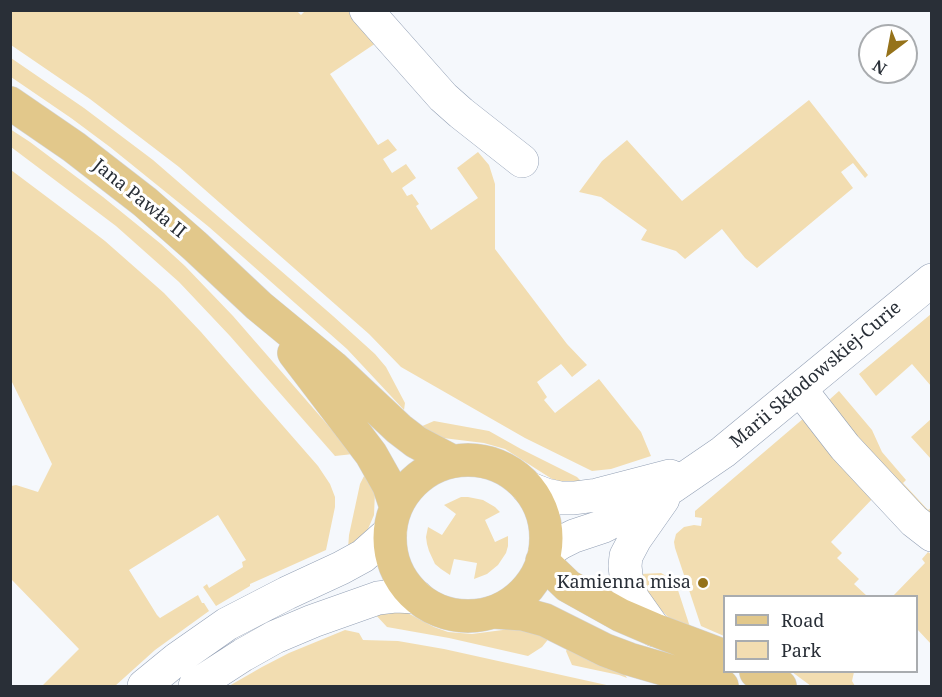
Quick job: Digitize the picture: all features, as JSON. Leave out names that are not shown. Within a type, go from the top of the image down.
[{"type":"main road","name":"Jana Pawła II","points":[[10,103],[74,147],[145,202],[259,306],[333,367],[399,429],[416,442],[452,461]]},
{"type":"main road","name":"Jana Pawła II","points":[[259,306],[371,454],[389,486],[393,519]]},
{"type":"main road","points":[[493,612],[521,595],[531,584],[544,557],[546,536],[544,519],[538,502],[528,488],[508,471],[493,464],[477,460],[452,461],[438,465],[418,477],[403,493],[393,519],[391,550],[396,568],[405,584],[417,597],[437,610],[453,614],[469,616],[493,612],[523,614],[544,620],[613,653],[722,687]]},
{"type":"main road","points":[[544,557],[568,586],[584,596],[620,615],[723,656]]},
{"type":"main road","points":[[758,673],[780,687]]},
{"type":"street","points":[[366,10],[443,97],[522,161]]},
{"type":"street","name":"Marii Skłodowskiej-Curie","points":[[544,557],[560,543],[604,526],[636,509],[735,443],[932,280]]},
{"type":"street","points":[[800,389],[845,447],[914,521],[932,536]]},
{"type":"street","points":[[655,630],[633,599],[627,584],[626,556],[635,539],[685,478]]},
{"type":"street","name":"Marii Skłodowskiej-Curie","points":[[528,488],[553,496],[574,498],[685,478]]},
{"type":"street","points":[[144,687],[177,659],[227,624],[363,556],[393,519]]},
{"type":"street","points":[[195,687],[251,651],[313,621],[378,598],[417,597]]},
{"type":"green space","points":[[296,10],[301,15],[305,11],[353,11],[379,41],[330,74],[378,145],[388,139],[397,150],[383,159],[392,173],[406,164],[416,178],[402,188],[407,196],[412,194],[419,204],[416,206],[431,230],[478,198],[457,168],[478,152],[489,165],[495,184],[495,249],[567,344],[587,365],[572,377],[561,364],[537,382],[547,397],[544,400],[555,413],[599,379],[641,432],[651,456],[611,469],[592,471],[525,438],[401,367],[369,334],[179,167],[90,99],[11,45],[10,11]]},
{"type":"green space","points":[[11,58],[84,108],[153,160],[333,316],[386,367],[405,403],[404,410],[347,349],[209,227],[110,147],[11,77]]},
{"type":"green space","points":[[809,100],[868,175],[865,178],[853,163],[841,172],[853,188],[757,268],[745,258],[722,229],[685,259],[676,251],[641,240],[647,230],[601,197],[579,192],[602,161],[627,140],[682,201]]},
{"type":"green space","points":[[10,129],[103,197],[185,266],[233,316],[353,454],[335,456],[230,336],[179,282],[116,226],[11,147]]},
{"type":"green space","points":[[11,170],[105,241],[164,293],[318,466],[330,484],[335,497],[326,550],[250,584],[216,606],[203,587],[207,584],[209,588],[243,567],[242,562],[246,560],[218,515],[129,570],[160,618],[198,595],[209,611],[155,650],[115,686],[42,686],[79,649],[11,579],[11,486],[16,485],[38,492],[52,464],[11,380]]},
{"type":"green space","points":[[931,314],[931,386],[912,364],[876,396],[859,374]]},
{"type":"green space","points":[[839,391],[872,430],[882,452],[906,480],[903,483],[928,510],[931,508],[931,521],[879,468],[829,400]]},
{"type":"green space","points":[[804,418],[875,496],[831,542],[842,553],[837,558],[859,579],[854,584],[866,595],[723,595],[723,636],[701,626],[674,542],[676,534],[684,527],[701,526],[702,518],[695,517],[695,511]]},
{"type":"green space","points":[[931,419],[931,459],[911,437]]},
{"type":"green space","points":[[434,421],[489,431],[577,477],[583,483],[552,479],[505,449],[484,443],[443,438],[420,427]]},
{"type":"green space","points":[[367,470],[375,491],[374,515],[368,529],[348,549],[360,484]]},
{"type":"green space","points":[[461,497],[483,500],[495,507],[500,512],[485,520],[495,542],[508,536],[506,553],[498,565],[487,574],[474,579],[477,563],[454,559],[450,575],[435,564],[427,544],[428,527],[442,535],[456,514],[444,505]]},
{"type":"green space","points":[[928,552],[932,555],[931,644],[918,630],[918,595],[894,595],[925,563],[922,559]]},
{"type":"green space","points":[[661,573],[675,581],[691,630],[682,627],[667,616],[648,596],[640,574]]},
{"type":"green space","points":[[404,611],[448,632],[472,634],[518,628],[550,637],[542,647],[528,656],[387,627],[374,613]]},
{"type":"green space","points":[[345,630],[359,633],[363,640],[398,641],[444,649],[611,686],[229,686],[289,653]]},
{"type":"green space","points":[[568,647],[588,660],[624,673],[627,678],[572,665],[566,651]]},
{"type":"green space","points":[[793,673],[854,673],[852,681],[855,686],[811,686]]},
{"type":"place","name":"Kamienna misa","points":[[703,583]]}]
